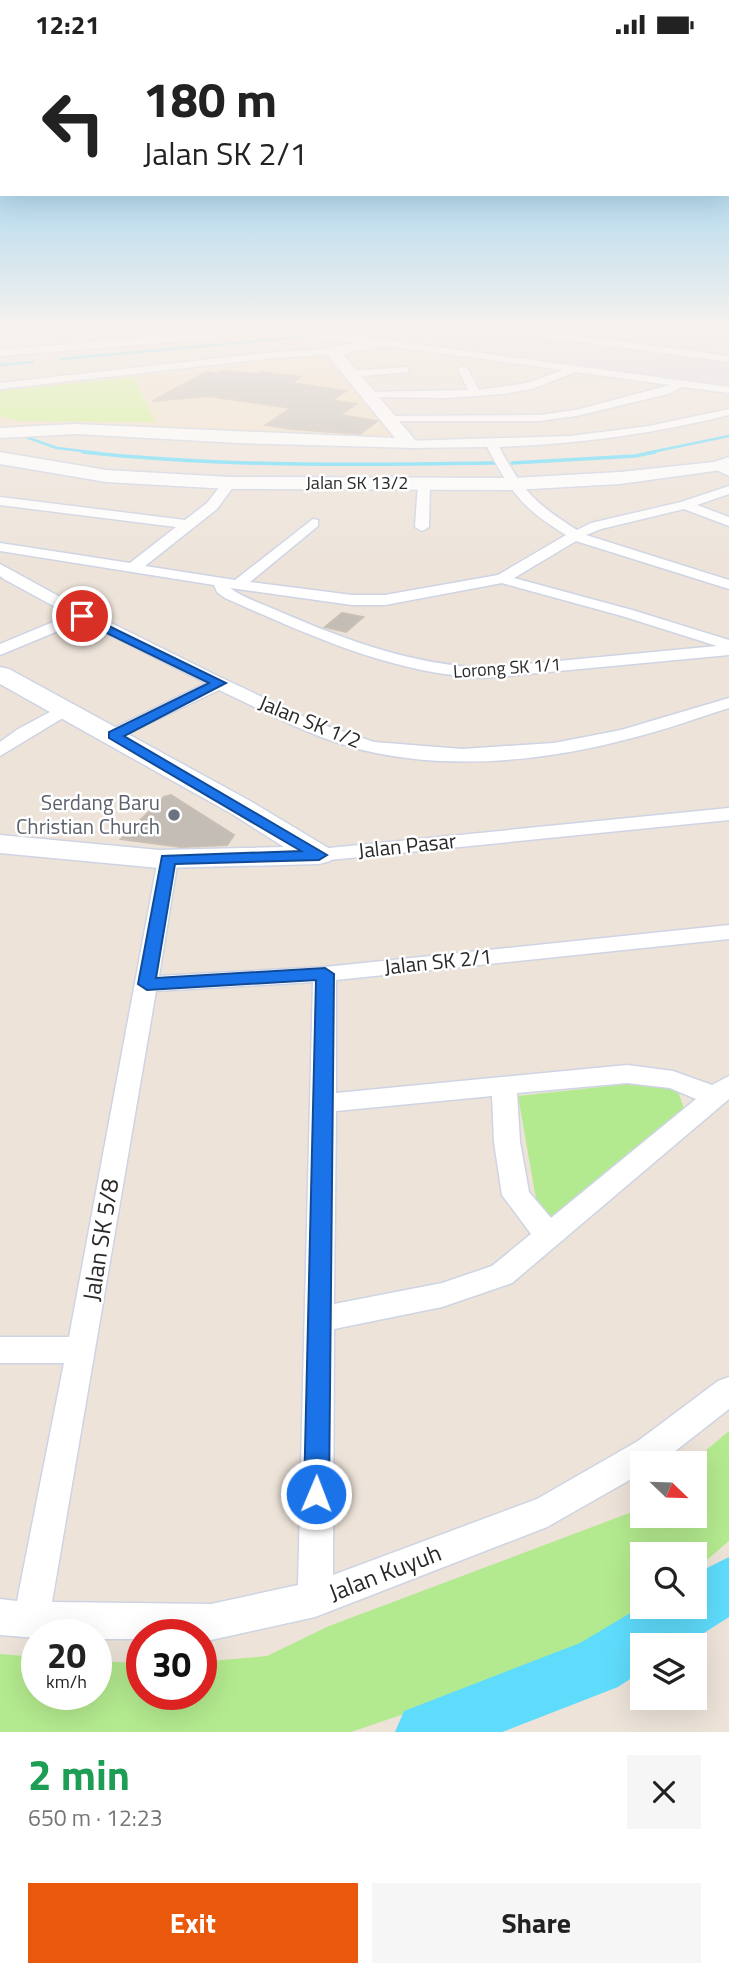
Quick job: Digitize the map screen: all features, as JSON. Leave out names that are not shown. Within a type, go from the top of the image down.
[{"type":"street","points":[[381,409],[409,444]]},
{"type":"street","points":[[389,418],[554,416],[588,409]]},
{"type":"street","points":[[0,433],[75,429],[240,439],[492,445],[609,438],[729,412]]},
{"type":"street","points":[[492,445],[513,484],[536,510],[587,542],[729,585]]},
{"type":"street","name":"Jalan SK 13/2","points":[[0,458],[50,469],[117,477],[230,483],[513,484],[620,478],[725,467]]},
{"type":"street","points":[[132,569],[212,506],[230,483]]},
{"type":"street","points":[[422,527],[424,483]]},
{"type":"street","points":[[0,547],[221,583],[366,601],[429,594],[502,579],[596,526],[685,505],[729,489]]},
{"type":"street","points":[[0,501],[189,525]]},
{"type":"street","points":[[685,505],[729,521]]},
{"type":"street","points":[[238,585],[313,523]]},
{"type":"street","name":"Jalan SK 1/2","points":[[0,568],[9,576],[82,616],[219,683],[331,735],[377,748],[470,754],[565,747],[615,738],[729,703]]},
{"type":"street","points":[[502,579],[627,613],[729,647]]},
{"type":"street","name":"Lorong SK 1/1","points":[[221,583],[222,589],[230,595],[325,636],[413,667],[446,672],[483,673],[729,647]]},
{"type":"street","points":[[0,650],[82,616]]},
{"type":"street","points":[[0,674],[114,735],[319,855]]},
{"type":"street","points":[[114,735],[219,683]]},
{"type":"street","points":[[0,751],[65,709]]},
{"type":"street","name":"Jalan Pasar","points":[[1,847],[168,859],[319,855],[729,814]]},
{"type":"street","name":"Jalan SK 5/8","points":[[15,1619],[82,1350],[168,859]]},
{"type":"street","name":"Jalan SK 2/1","points":[[147,984],[325,974],[729,932]]},
{"type":"street","points":[[315,1599],[325,974]]},
{"type":"street","points":[[322,1103],[627,1074],[661,1075],[722,1092]]},
{"type":"street","points":[[505,1086],[507,1142],[516,1195],[550,1237]]},
{"type":"street","points":[[320,1319],[442,1295],[502,1275],[722,1092]]},
{"type":"street","points":[[0,1350],[82,1350]]},
{"type":"street","name":"Jalan Kuyuh","points":[[15,1619],[211,1622],[315,1599],[547,1511],[649,1452],[729,1391]]},
{"type":"shaded area","points":[[0,409],[373,409],[392,436],[256,435],[0,425]]},
{"type":"green space","points":[[0,409],[149,409],[155,422],[18,421],[0,416]]},
{"type":"green space","points":[[655,1081],[676,1086],[686,1114],[552,1222],[536,1199],[518,1096]]},
{"type":"green space","points":[[729,1431],[729,1541],[707,1560],[707,1542],[630,1542],[630,1615],[542,1667],[351,1732],[0,1732],[0,1654],[21,1656],[21,1710],[112,1710],[112,1662],[126,1662],[126,1710],[217,1710],[217,1661],[267,1656],[329,1626],[630,1513],[630,1528],[707,1528],[705,1451]]},
{"type":"building","points":[[290,409],[349,409],[340,415],[377,421],[360,434],[266,425]]},
{"type":"building","points":[[342,613],[363,617],[346,632],[325,627]]},
{"type":"building","name":"Serdang Baru Christian Church","points":[[171,795],[234,835],[227,845],[181,847],[121,839],[164,797]]},
{"type":"waterway","points":[[20,435],[57,448],[99,453]]},
{"type":"waterway","points":[[647,453],[729,436]]},
{"type":"waterway","points":[[83,452],[237,463],[495,463]]},
{"type":"waterway","points":[[512,463],[635,456],[655,452]]},
{"type":"waterway","points":[[707,1599],[729,1585]]},
{"type":"waterway","points":[[425,1732],[597,1666],[674,1619]]},
{"type":"place","name":"Serdang Baru Christian Church","points":[[174,815]]},
{"type":"route","points":[[82,616],[219,683],[114,735],[319,855],[168,859],[147,984],[325,974],[316,1494]]}]
